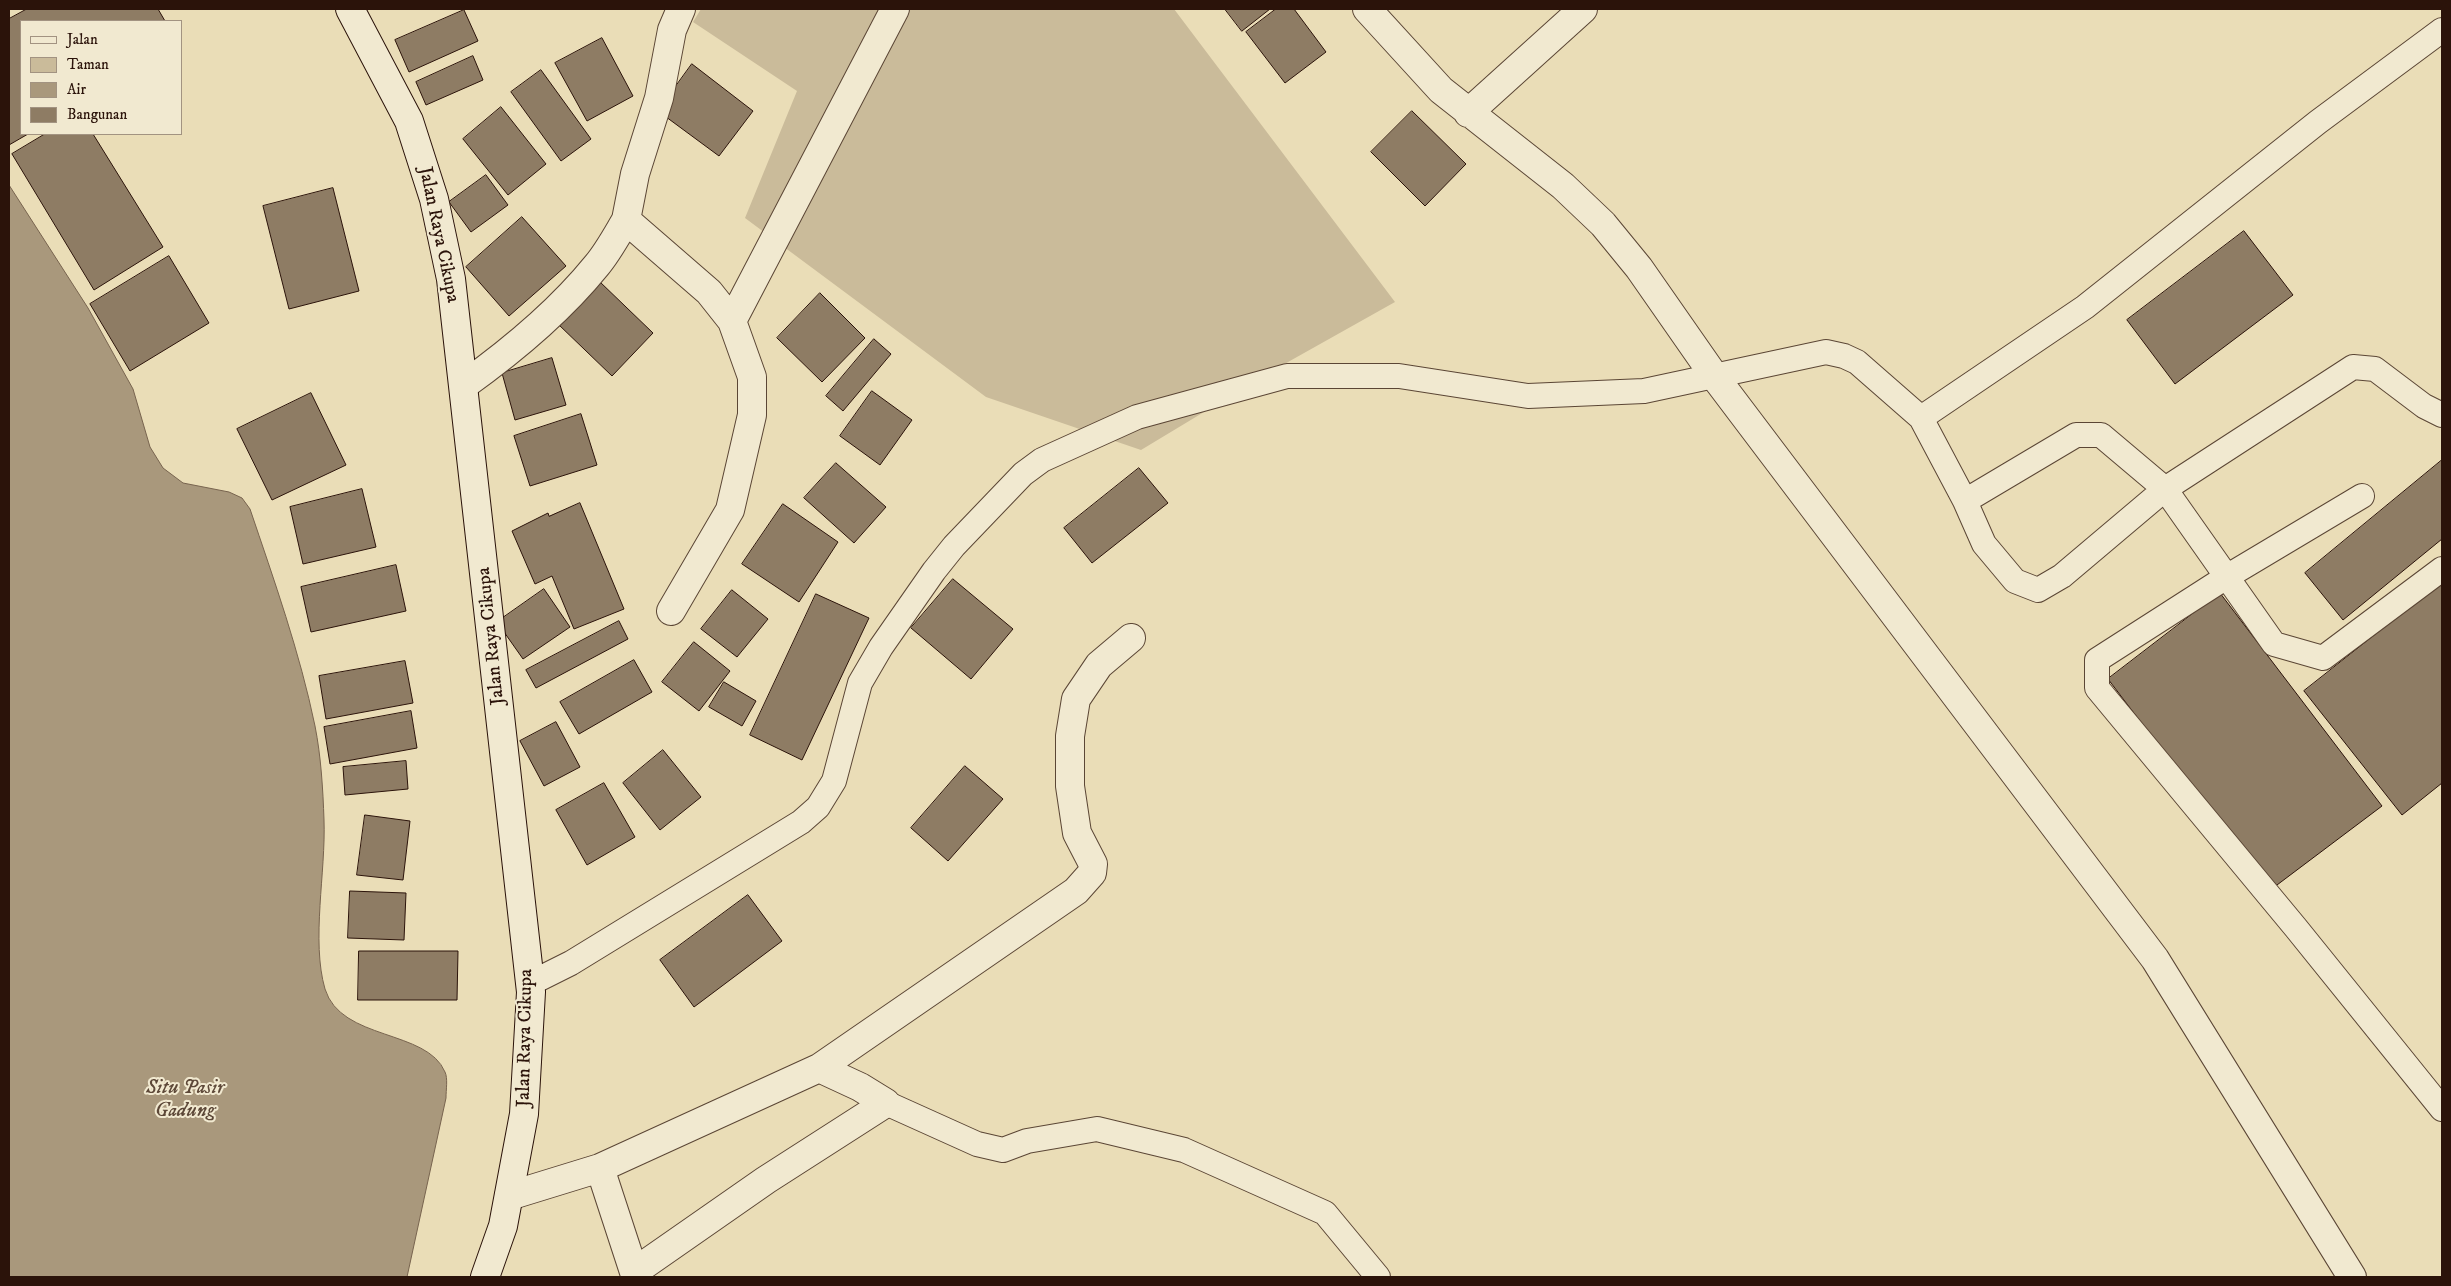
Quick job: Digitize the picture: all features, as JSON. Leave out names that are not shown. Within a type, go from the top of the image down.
[{"type":"street","name":"Jalan Raya Cikupa","points":[[350,9],[409,121],[434,199],[451,279],[530,984],[524,1114],[503,1226],[485,1277]]},
{"type":"street","points":[[464,385],[510,352],[565,301],[598,264],[626,220],[635,174],[659,98],[670,40],[681,9]]},
{"type":"street","points":[[732,321],[895,9]]},
{"type":"street","points":[[1367,9],[1440,90],[1563,186],[1603,224],[1639,268],[1715,377],[2156,959],[2352,1277]]},
{"type":"street","points":[[1468,113],[1583,9]]},
{"type":"street","points":[[626,220],[709,292],[732,321],[752,377],[752,415],[730,510],[671,611]]},
{"type":"street","points":[[509,1196],[600,1168],[819,1068],[1076,891],[1092,873],[1092,864],[1077,833],[1070,786],[1070,736],[1076,699],[1099,665],[1131,638]]},
{"type":"street","points":[[600,1168],[629,1274],[766,1180],[886,1103],[860,1087],[819,1068]]},
{"type":"lane","points":[[1921,418],[2085,307],[2318,122],[2442,30]]},
{"type":"lane","points":[[530,984],[571,963],[784,833],[801,822],[818,807],[834,781],[860,683],[877,653],[934,571],[954,546],[1022,474],[1042,460],[1137,416],[1287,376],[1399,376],[1528,396],[1644,391],[1715,377],[1781,360],[1826,352],[1844,356],[1857,362],[1921,418],[1965,501],[1984,544],[2015,581],[2038,590],[2062,576],[2165,489],[2353,366],[2375,369],[2424,406],[2442,414]]},
{"type":"lane","points":[[1965,501],[2076,436],[2101,436],[2165,489],[2274,644],[2323,658],[2442,569]]},
{"type":"lane","points":[[2362,496],[2228,576],[2097,660],[2097,688],[2296,928],[2442,1109]]},
{"type":"lane","points":[[886,1103],[977,1144],[1003,1150],[1027,1141],[1097,1129],[1184,1150],[1325,1213],[1378,1277]]},
{"type":"green space","points":[[701,9],[1174,9],[1395,302],[1272,371],[1141,450],[986,397],[745,218],[797,91],[693,22]]},
{"type":"water","name":"Situ Pasir Gadung","points":[[9,185],[88,308],[133,389],[150,447],[163,468],[183,483],[229,492],[242,498],[250,509],[294,644],[317,737],[324,820],[319,950],[325,989],[334,1006],[348,1018],[365,1027],[421,1048],[435,1058],[446,1075],[446,1098],[407,1277],[9,1277]]},
{"type":"building","points":[[27,9],[158,9],[164,20],[20,20],[20,135],[26,135],[9,145],[9,19]]},
{"type":"building","points":[[1225,9],[1270,9],[1242,31]]},
{"type":"building","points":[[1276,9],[1294,9],[1326,52],[1285,83],[1246,32]]},
{"type":"building","points":[[464,10],[478,41],[409,72],[395,40]]},
{"type":"building","points":[[602,38],[633,96],[587,121],[555,63]]},
{"type":"building","points":[[473,56],[483,80],[426,105],[416,82]]},
{"type":"building","points":[[692,64],[753,111],[719,156],[658,111]]},
{"type":"building","points":[[541,70],[591,139],[561,161],[511,92]]},
{"type":"building","points":[[501,107],[546,164],[508,195],[463,139]]},
{"type":"building","points":[[1412,111],[1466,164],[1425,206],[1371,152]]},
{"type":"building","points":[[43,135],[94,135],[163,247],[94,290],[12,154]]},
{"type":"building","points":[[486,175],[508,205],[471,232],[449,202]]},
{"type":"building","points":[[333,188],[359,291],[289,309],[263,206]]},
{"type":"building","points":[[522,217],[566,266],[509,316],[466,267]]},
{"type":"building","points":[[2244,231],[2293,295],[2175,384],[2127,320]]},
{"type":"building","points":[[169,256],[209,323],[130,371],[90,304]]},
{"type":"building","points":[[599,281],[653,333],[612,376],[558,324]]},
{"type":"building","points":[[820,293],[865,338],[822,382],[777,338]]},
{"type":"building","points":[[874,339],[891,354],[843,411],[826,396]]},
{"type":"building","points":[[552,358],[566,405],[515,420],[502,373]]},
{"type":"building","points":[[872,391],[912,420],[880,465],[840,436]]},
{"type":"building","points":[[311,393],[346,465],[272,500],[237,429]]},
{"type":"building","points":[[581,414],[597,465],[530,486],[514,436]]},
{"type":"building","points":[[2442,460],[2442,539],[2343,620],[2305,573]]},
{"type":"building","points":[[836,463],[886,507],[854,543],[804,498]]},
{"type":"building","points":[[1139,468],[1168,503],[1092,563],[1064,528]]},
{"type":"building","points":[[362,489],[376,547],[303,564],[290,507]]},
{"type":"building","points":[[580,503],[624,609],[574,629],[552,576],[535,584],[512,531],[548,513],[549,516]]},
{"type":"building","points":[[783,504],[838,542],[799,602],[742,564]]},
{"type":"building","points":[[396,565],[406,611],[311,632],[301,587]]},
{"type":"building","points":[[953,579],[1013,629],[971,679],[911,628]]},
{"type":"building","points":[[2442,582],[2442,783],[2402,815],[2304,691]]},
{"type":"building","points":[[544,589],[570,627],[523,659],[497,622]]},
{"type":"building","points":[[732,590],[768,619],[737,657],[701,629]]},
{"type":"building","points":[[2220,593],[2382,806],[2269,891],[2108,679]]},
{"type":"building","points":[[816,594],[869,618],[802,760],[750,735]]},
{"type":"building","points":[[619,621],[628,639],[536,688],[526,670]]},
{"type":"building","points":[[694,642],[730,671],[699,711],[662,682]]},
{"type":"building","points":[[634,660],[652,692],[579,734],[560,702]]},
{"type":"building","points":[[405,661],[413,703],[326,719],[319,676]]},
{"type":"building","points":[[724,682],[756,701],[742,726],[709,707]]},
{"type":"building","points":[[411,711],[417,748],[330,764],[324,727]]},
{"type":"building","points":[[556,722],[580,767],[544,786],[520,741]]},
{"type":"building","points":[[663,750],[701,797],[660,830],[623,783]]},
{"type":"building","points":[[406,761],[408,789],[345,795],[343,767]]},
{"type":"building","points":[[965,766],[1003,799],[948,861],[911,828]]},
{"type":"building","points":[[604,783],[635,837],[587,865],[556,810]]},
{"type":"building","points":[[365,815],[410,821],[403,880],[357,875]]},
{"type":"building","points":[[350,891],[406,893],[404,940],[348,938]]},
{"type":"building","points":[[748,895],[782,941],[694,1007],[660,960]]},
{"type":"building","points":[[359,951],[458,951],[457,1000],[358,1000]]}]
